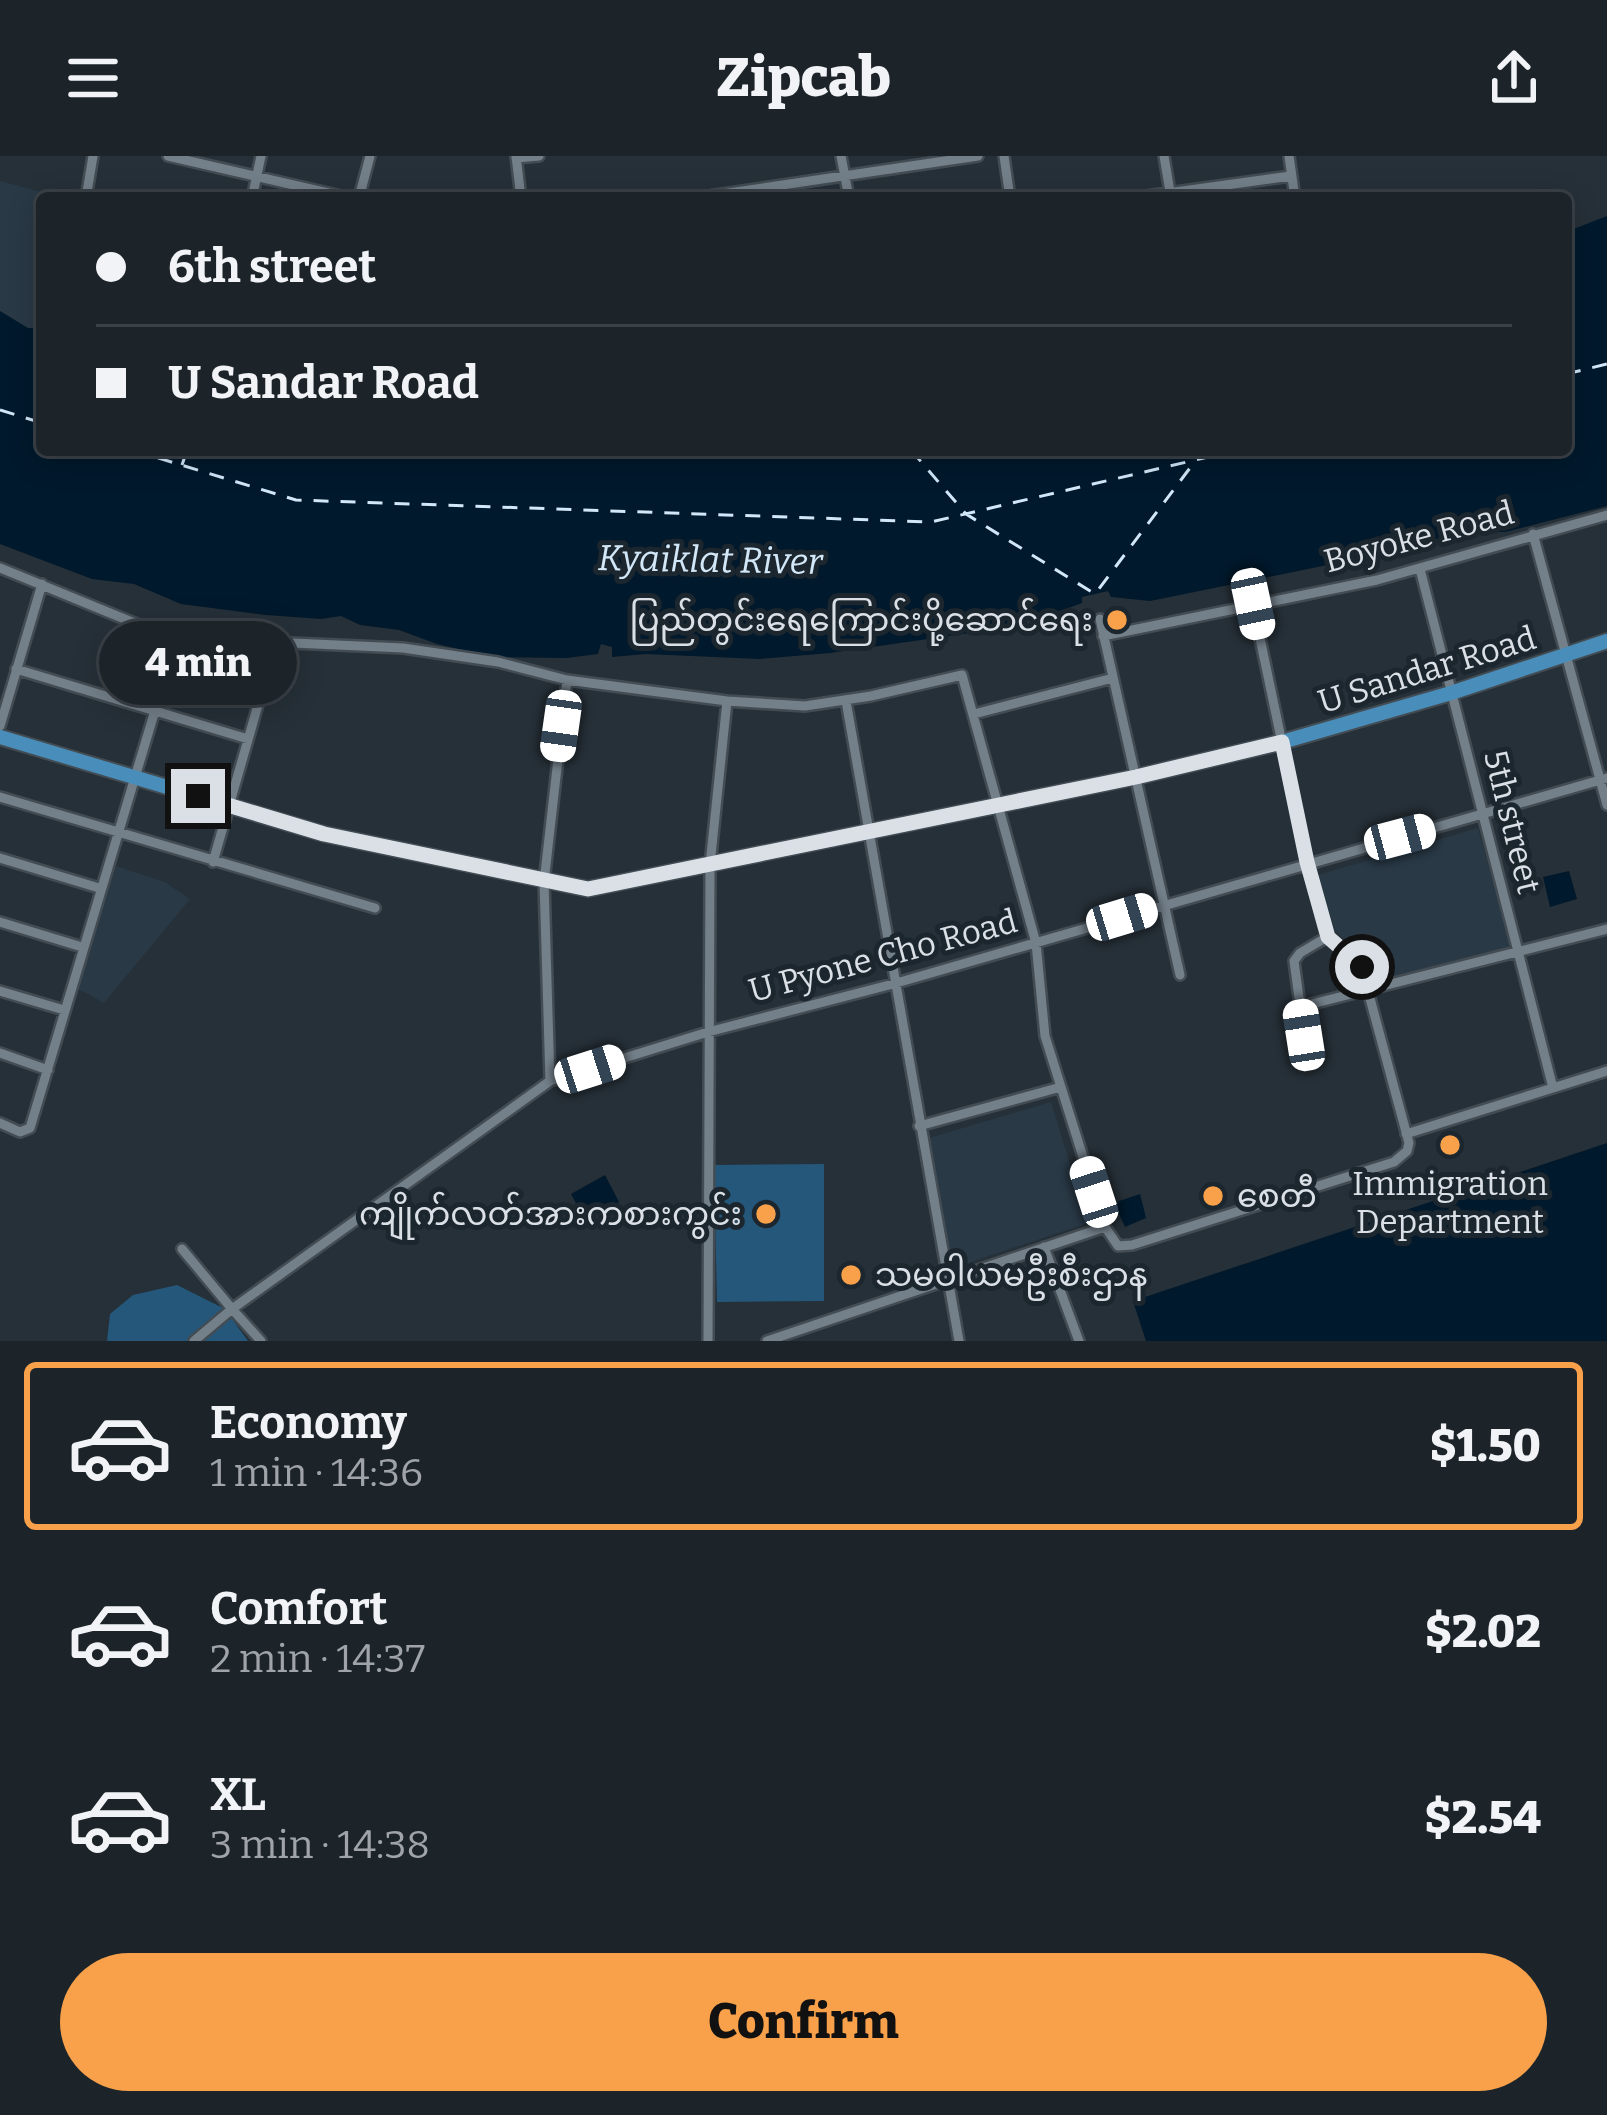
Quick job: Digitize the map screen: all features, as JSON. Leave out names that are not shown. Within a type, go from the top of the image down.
[{"type":"main road","name":"U Sandar Road","points":[[0,737],[324,834],[544,882],[600,887],[1136,777],[1282,742],[1607,641]]},
{"type":"street","points":[[87,192],[93,156]]},
{"type":"street","points":[[168,156],[323,192]]},
{"type":"street","points":[[253,192],[262,156]]},
{"type":"street","points":[[361,192],[370,156]]},
{"type":"street","points":[[520,192],[516,157],[539,156]]},
{"type":"street","points":[[841,156],[848,192]]},
{"type":"street","points":[[740,192],[978,156]]},
{"type":"street","points":[[1004,156],[1009,192]]},
{"type":"street","points":[[1164,156],[1170,192]]},
{"type":"street","points":[[1289,156],[1293,192]]},
{"type":"street","points":[[1190,192],[1292,176]]},
{"type":"street","name":"Boyoke Road","points":[[1103,636],[1420,569],[1607,515]]},
{"type":"street","points":[[1533,534],[1564,656],[1604,779],[1607,805]]},
{"type":"street","points":[[0,568],[177,637],[404,648],[498,662],[567,680],[728,701],[805,706],[959,674],[964,678],[1036,943],[1045,1036],[1105,1227],[1114,1244],[1132,1245],[1398,1161],[1408,1148],[1370,990],[1359,962],[1328,937],[1307,862],[1253,604]]},
{"type":"street","name":"5th street","points":[[1420,569],[1553,1088]]},
{"type":"street","points":[[0,726],[42,584]]},
{"type":"street","points":[[1100,620],[1180,975]]},
{"type":"street","points":[[0,1124],[20,1132],[30,1128],[177,637]]},
{"type":"street","points":[[213,862],[276,642]]},
{"type":"street","points":[[16,669],[248,739]]},
{"type":"street","points":[[974,714],[1113,677]]},
{"type":"street","points":[[550,1081],[544,882],[567,680]]},
{"type":"street","points":[[846,700],[959,1341]]},
{"type":"street","points":[[708,1341],[710,865],[728,701]]},
{"type":"street","name":"U Pyone Cho Road","points":[[194,1341],[550,1081],[1604,779]]},
{"type":"street","points":[[0,797],[375,908]]},
{"type":"street","points":[[0,858],[99,888]]},
{"type":"street","points":[[0,922],[82,946]]},
{"type":"street","points":[[1300,1007],[1607,928]]},
{"type":"street","points":[[1304,1035],[1294,962],[1328,937]]},
{"type":"street","points":[[0,991],[64,1010]]},
{"type":"street","points":[[0,1053],[48,1070]]},
{"type":"street","points":[[1406,1134],[1607,1071]]},
{"type":"street","points":[[919,1126],[1061,1087]]},
{"type":"street","points":[[767,1341],[1105,1227]]},
{"type":"street","points":[[1045,1247],[1079,1341]]},
{"type":"street","points":[[182,1249],[261,1341]]},
{"type":"shaded area","points":[[0,181],[42,192],[36,192],[36,339],[0,325]]},
{"type":"shaded area","points":[[1478,828],[1512,950],[1376,985],[1364,958],[1335,931],[1318,875]]},
{"type":"shaded area","points":[[116,866],[165,882],[190,899],[104,1003],[78,989]]},
{"type":"shaded area","points":[[1051,1102],[1088,1223],[953,1268],[929,1138]]},
{"type":"shaded area","points":[[824,1164],[824,1301],[717,1302],[714,1165]]},
{"type":"shaded area","points":[[177,1285],[225,1309],[248,1341],[107,1341],[110,1314],[133,1295]]},
{"type":"water","name":"Kyaiklat River","points":[[1607,216],[1607,506],[1505,532],[1468,532],[1393,545],[1347,561],[1150,601],[1111,597],[1108,591],[1082,597],[1082,603],[1063,610],[970,633],[760,659],[612,657],[612,647],[601,644],[598,654],[567,658],[494,657],[399,630],[360,625],[341,616],[266,615],[181,604],[134,584],[92,579],[0,544],[0,311],[36,328],[36,456],[1572,456],[1572,230]]},
{"type":"water","points":[[1569,871],[1577,899],[1550,907],[1543,877]]},
{"type":"water","points":[[1607,1143],[1607,1341],[1146,1341],[1133,1301]]},
{"type":"water","points":[[605,1175],[619,1202],[585,1220],[571,1194]]},
{"type":"water","points":[[1140,1194],[1146,1218],[1125,1227],[1116,1207],[1119,1201]]},
{"type":"ferry route","points":[[1572,373],[1607,364]]},
{"type":"ferry route","points":[[0,410],[36,421]]},
{"type":"ferry route","points":[[152,456],[296,500],[931,522],[1212,456]]},
{"type":"ferry route","points":[[182,465],[185,456]]},
{"type":"ferry route","points":[[916,456],[966,514],[1095,594],[1196,456]]},
{"type":"place","name":"ပြည်တွင်းရေကြောင်းပို့ဆောင်ရေး","points":[[1117,620]]},
{"type":"place","name":"Immigration Department","points":[[1450,1145]]},
{"type":"place","name":"စေတီ","points":[[1213,1196]]},
{"type":"place","name":"ကျိုက်လတ်အားကစားကွင်း","points":[[766,1214]]},
{"type":"place","name":"သမဝါယမဦးစီးဌာန","points":[[851,1275]]},
{"type":"route","points":[[198,796],[324,834],[588,889],[1136,777],[1282,742],[1328,937],[1362,967]]}]
